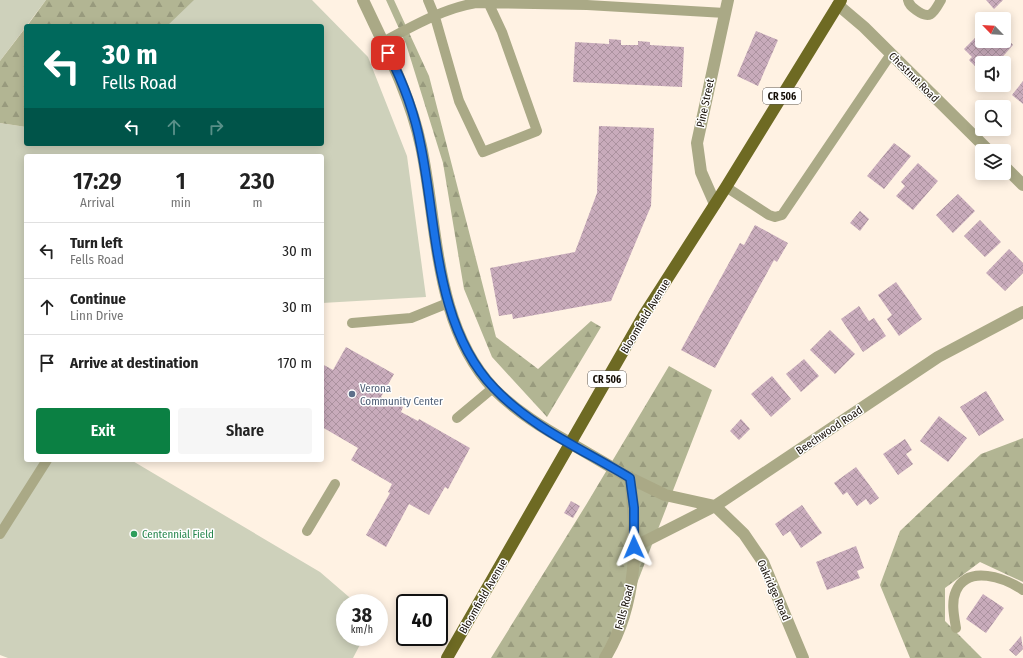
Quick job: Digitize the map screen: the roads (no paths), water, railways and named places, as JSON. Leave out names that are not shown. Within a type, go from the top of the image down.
[{"type":"main road","name":"Bloomfield Avenue","points":[[447,658],[644,315],[726,187],[839,2]]},
{"type":"street","points":[[363,0],[398,74],[421,145],[448,303],[463,343],[474,361],[493,388],[527,417],[570,443],[630,478],[665,495],[715,506]]},
{"type":"street","name":"Pine Street","points":[[715,204],[701,172],[697,144],[728,0]]},
{"type":"street","name":"Chestnut Road","points":[[839,2],[982,144]]},
{"type":"street","points":[[1011,173],[1023,185]]},
{"type":"street","name":"Beechwood Road","points":[[634,547],[715,506],[938,356],[1023,312]]},
{"type":"street","name":"Fells Road","points":[[605,658],[619,630],[627,607],[631,584],[634,547],[634,508],[630,478]]},
{"type":"street","name":"Oakridge Road","points":[[715,506],[744,534],[759,555],[803,658]]},
{"type":"lane","points":[[428,0],[436,17],[459,101],[483,152],[537,131],[502,32],[488,2]]},
{"type":"lane","points":[[908,0],[909,4],[923,15],[929,15],[934,12],[941,0]]},
{"type":"lane","points":[[383,42],[464,5],[488,2],[587,5],[725,13]]},
{"type":"lane","points":[[726,187],[769,215],[775,217],[782,215],[891,54]]},
{"type":"lane","points":[[352,323],[411,318],[448,303]]},
{"type":"lane","points":[[457,418],[493,388]]},
{"type":"lane","points":[[0,534],[45,462]]},
{"type":"lane","points":[[307,531],[335,484]]},
{"type":"lane","points":[[956,628],[953,609],[955,592],[962,583],[973,577],[985,575],[998,576],[1013,583],[1023,590]]},
{"type":"place","name":"Verona Community Center","points":[[352,394]]},
{"type":"place","name":"Centennial Field","points":[[134,534]]}]
